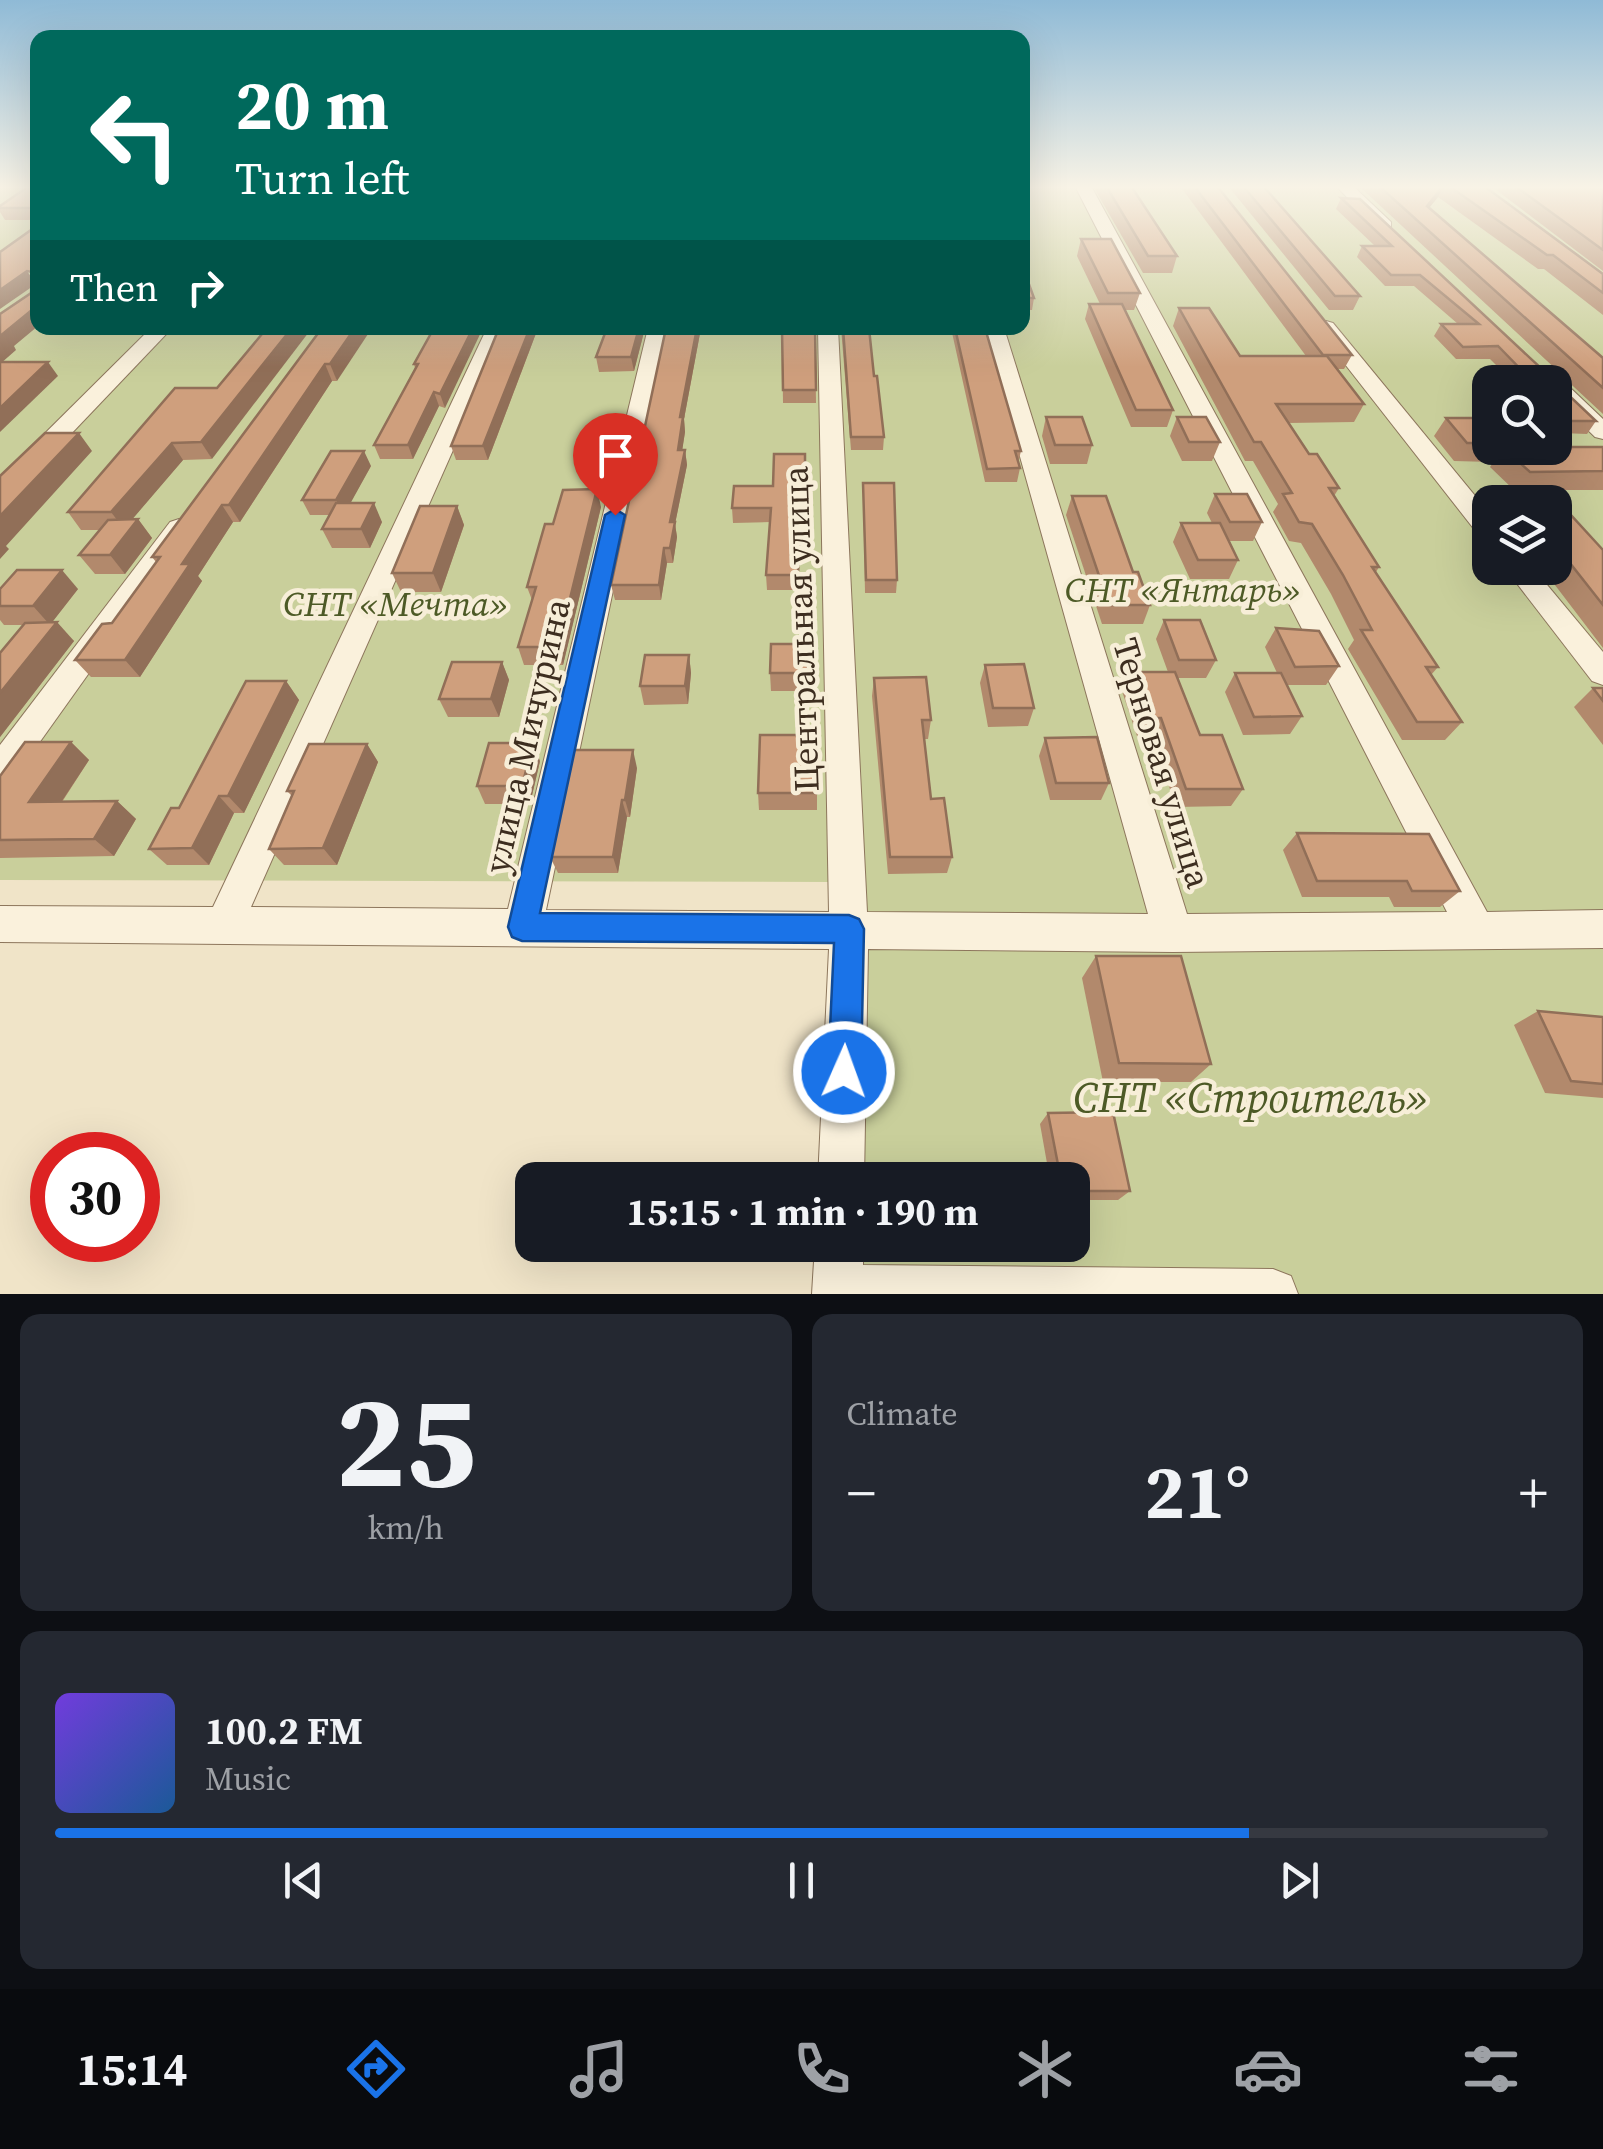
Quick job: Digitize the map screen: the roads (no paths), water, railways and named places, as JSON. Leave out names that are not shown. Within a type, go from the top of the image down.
[{"type":"street","points":[[1114,246],[1476,930]]},
{"type":"street","points":[[1310,306],[1472,509]]},
{"type":"street","points":[[0,493],[155,335]]},
{"type":"street","points":[[224,926],[494,335]]},
{"type":"street","name":"улица Мичурина","points":[[522,927],[656,335]]},
{"type":"street","name":"Центральная улица","points":[[828,335],[849,929],[842,1162]]},
{"type":"street","name":"Терновая улица","points":[[996,335],[1174,933]]},
{"type":"street","points":[[1572,402],[1603,432]]},
{"type":"street","points":[[0,772],[198,502]]},
{"type":"street","points":[[1532,585],[1603,673]]},
{"type":"street","points":[[0,924],[1174,933],[1603,928]]},
{"type":"street","points":[[838,1276],[1273,1294]]},
{"type":"park label","name":"СНТ «Янтарь»","points":[[1183,590]]},
{"type":"park label","name":"СНТ «Мечта»","points":[[396,604]]},
{"type":"park label","name":"СНТ «Строитель»","points":[[1251,1097]]}]
